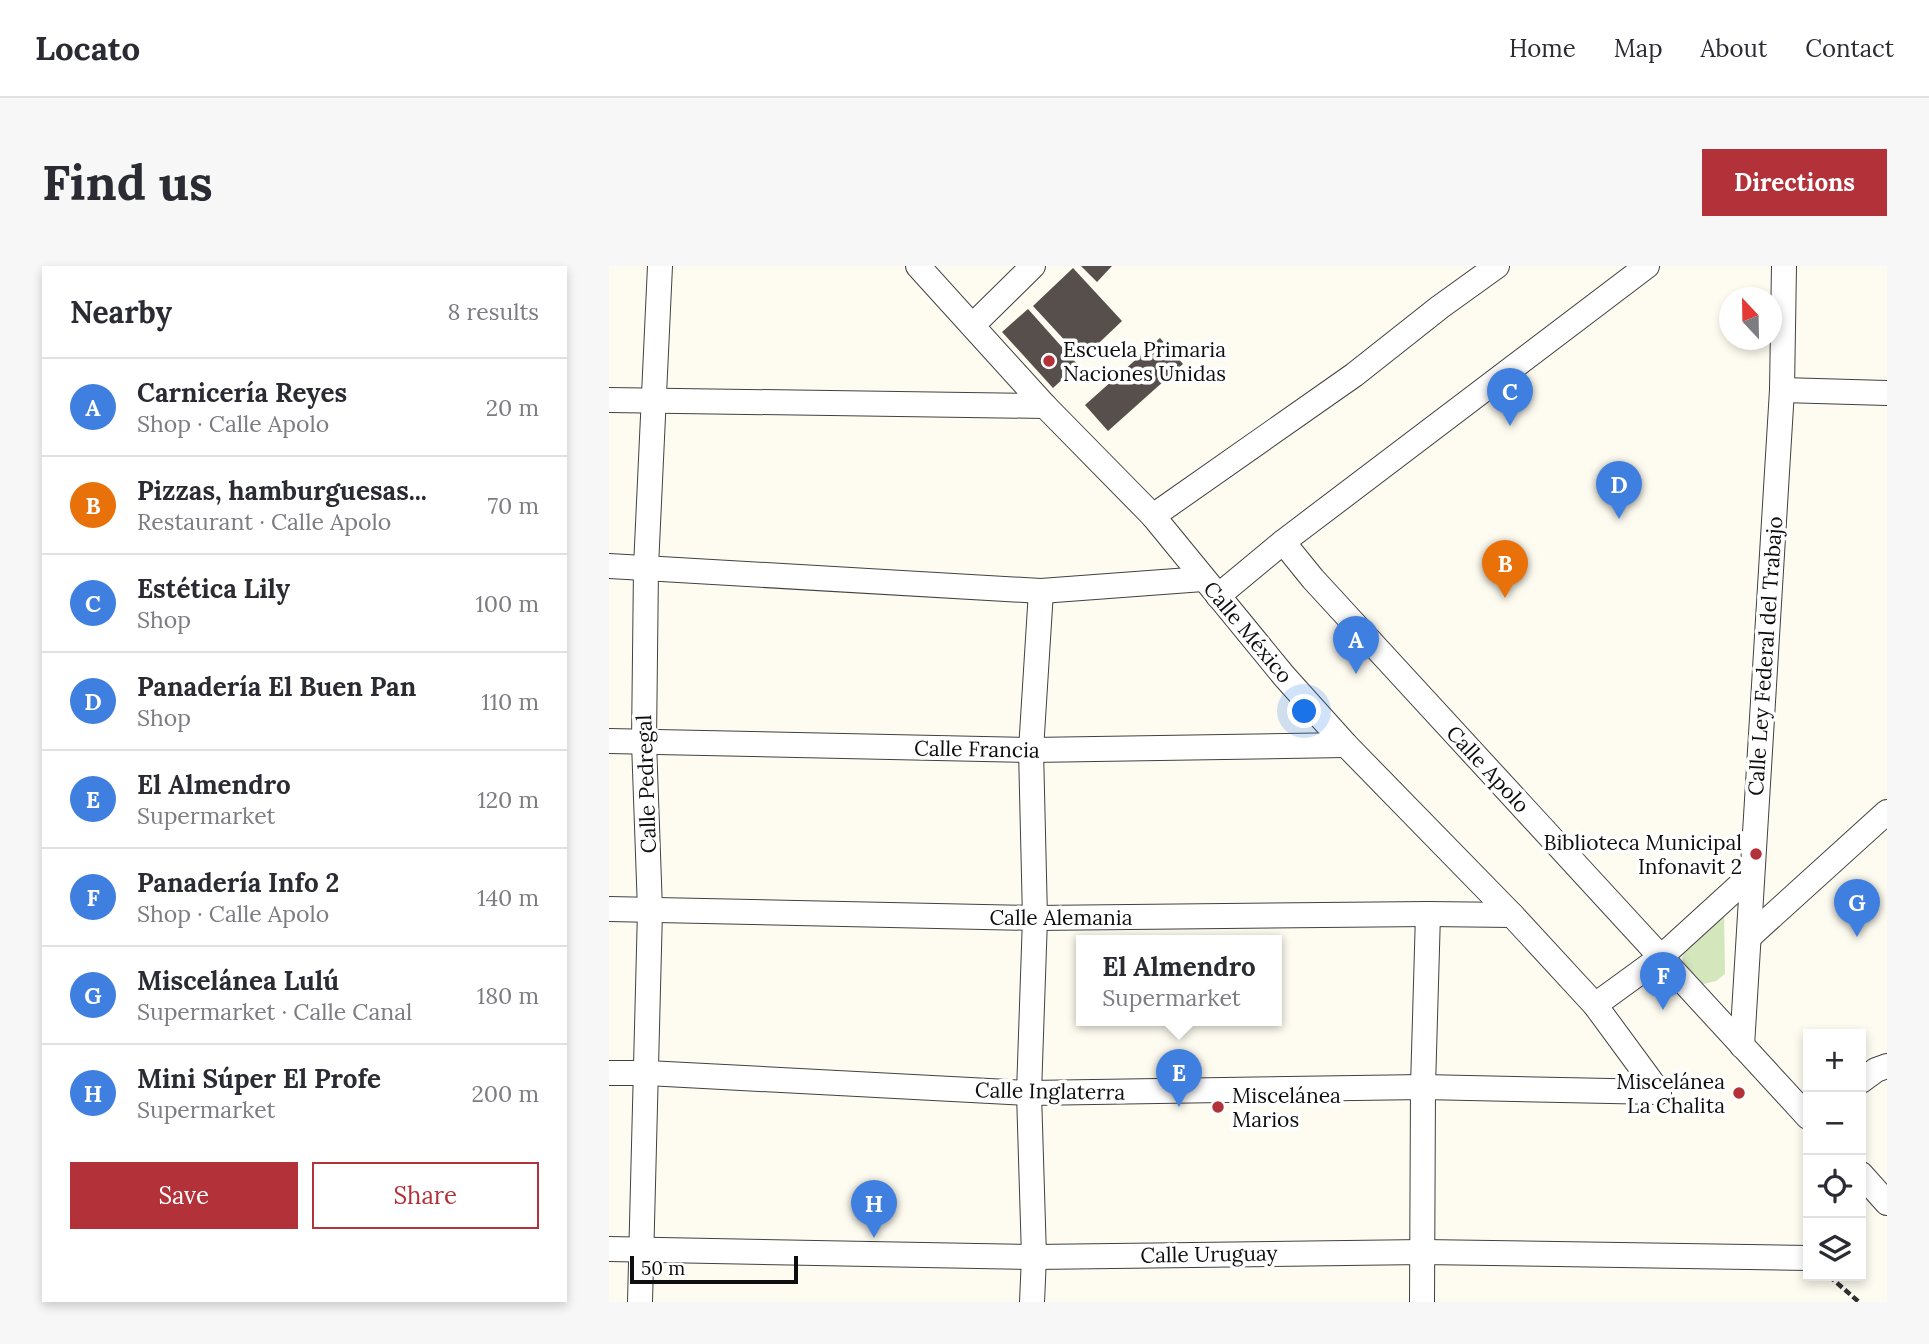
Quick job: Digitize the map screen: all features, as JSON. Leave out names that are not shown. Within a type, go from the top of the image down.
[{"type":"street","name":"Calle Pedregal","points":[[640,1302],[650,910],[643,742],[646,567],[660,266]]},
{"type":"street","name":"Calle México","points":[[918,266],[1045,406],[1153,516],[1284,676],[1346,744],[1595,1005],[1659,1092]]},
{"type":"street","points":[[973,325],[1033,266]]},
{"type":"street","points":[[1153,516],[1354,376],[1440,307],[1497,266]]},
{"type":"street","points":[[609,566],[1041,591],[1211,587],[1283,542],[1647,266]]},
{"type":"street","name":"Calle Ley Federal del Trabajo","points":[[1742,1046],[1782,390],[1784,266]]},
{"type":"street","points":[[1782,390],[1887,393]]},
{"type":"street","points":[[609,400],[1045,406]]},
{"type":"street","name":"Calle Apolo","points":[[1283,542],[1313,579],[1803,1112]]},
{"type":"street","points":[[1032,1302],[1034,1257],[1029,1093],[1035,918],[1031,750],[1041,591]]},
{"type":"street","name":"Calle Francia","points":[[609,741],[1031,750],[1346,744]]},
{"type":"street","points":[[1749,937],[1887,812]]},
{"type":"street","points":[[1595,1005],[1661,957],[1752,874]]},
{"type":"street","name":"Calle Alemania","points":[[609,909],[1035,918],[1512,915]]},
{"type":"street","points":[[1422,1302],[1423,1087],[1428,914]]},
{"type":"street","points":[[1866,1077],[1887,1066]]},
{"type":"street","name":"Calle Inglaterra","points":[[609,1073],[1029,1093],[1423,1087],[1659,1092]]},
{"type":"street","points":[[1866,1180],[1887,1203]]},
{"type":"street","name":"Calle Uruguay","points":[[609,1249],[1034,1257],[1423,1252],[1803,1258]]},
{"type":"path","points":[[1835,1281],[1859,1302]]},
{"type":"green space","points":[[1724,913],[1725,974],[1716,981],[1695,986],[1686,973],[1683,954],[1685,949]]},
{"type":"building","points":[[1081,266],[1112,266],[1097,282]]},
{"type":"building","points":[[1073,268],[1122,321],[1082,359],[1033,306]]},
{"type":"building","points":[[1028,309],[1078,365],[1053,388],[1002,332]]},
{"type":"building","points":[[1160,338],[1183,364],[1108,431],[1085,405]]},
{"type":"place","name":"Escuela Primaria Naciones Unidas","points":[[1049,361]]},
{"type":"place","name":"Estética Lily","points":[[1510,426]]},
{"type":"place","name":"Panadería El Buen Pan","points":[[1619,519]]},
{"type":"place","name":"Pizzas, hamburguesas...","points":[[1505,598]]},
{"type":"place","name":"Carnicería Reyes","points":[[1356,674]]},
{"type":"place","name":"Biblioteca Municipal Infonavit 2","points":[[1756,854]]},
{"type":"place","name":"Miscelánea Lulú","points":[[1857,937]]},
{"type":"place","name":"Panadería Info 2","points":[[1663,1010]]},
{"type":"place","name":"Miscelánea La Chalita","points":[[1739,1093]]},
{"type":"place","name":"El Almendro","points":[[1179,1107]]},
{"type":"place","name":"Miscelánea Marios","points":[[1218,1107]]},
{"type":"place","name":"Mini Súper El Profe","points":[[874,1238]]}]
